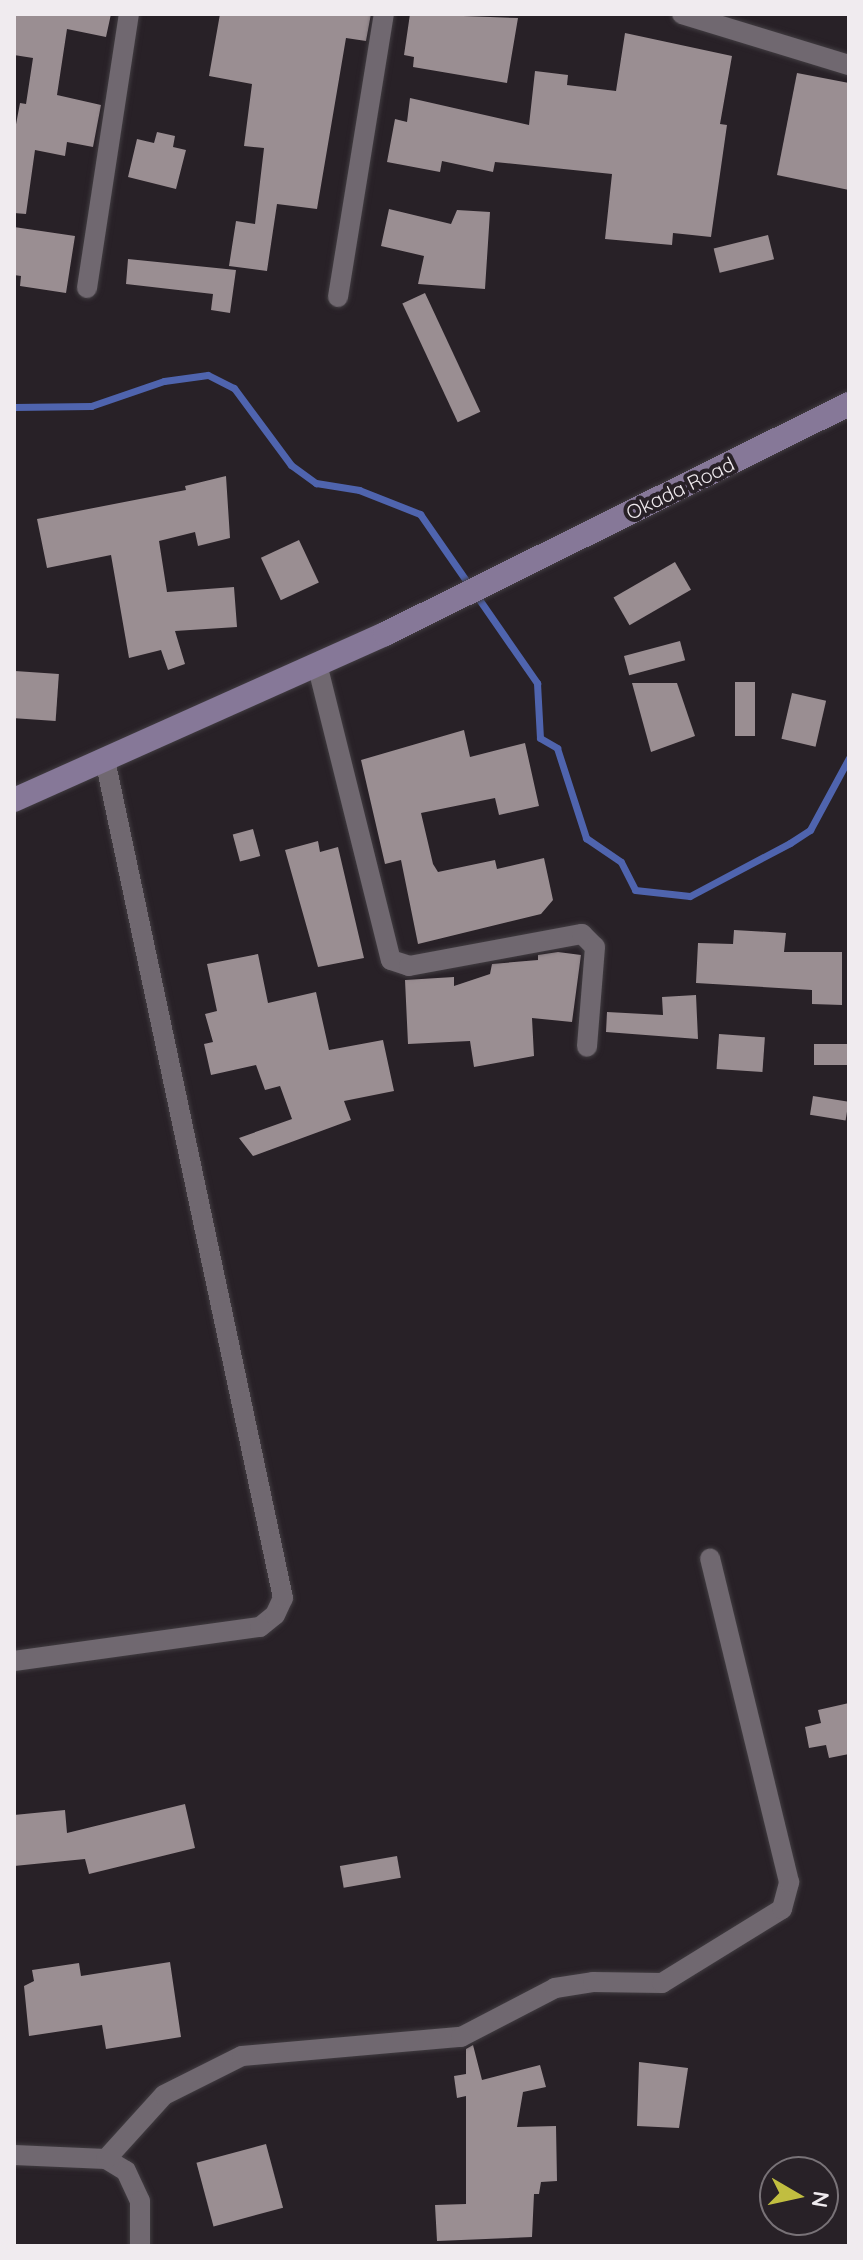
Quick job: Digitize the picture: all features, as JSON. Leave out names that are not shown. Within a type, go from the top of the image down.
[{"type":"street","points":[[87,288],[129,14]]},
{"type":"street","points":[[338,297],[384,14]]},
{"type":"street","points":[[682,14],[849,65]]},
{"type":"street","name":"Okada Road","points":[[14,800],[445,605],[849,404]]},
{"type":"street","points":[[317,664],[391,960],[409,966],[582,934],[595,947],[587,1047]]},
{"type":"street","points":[[14,1661],[260,1627],[275,1615],[283,1598],[105,760]]},
{"type":"street","points":[[106,2159],[164,2095],[242,2056],[461,2037],[555,1988],[593,1982],[662,1983],[782,1909],[789,1882],[710,1558]]},
{"type":"street","points":[[14,2155],[106,2159],[126,2171],[140,2201],[140,2246]]},
{"type":"building","points":[[14,14],[111,14],[106,37],[67,29],[57,95],[101,105],[93,147],[67,142],[65,156],[35,150],[26,214],[14,213],[14,135],[20,103],[26,104],[33,58],[14,55]]},
{"type":"building","points":[[220,14],[371,14],[366,41],[346,38],[317,209],[277,204],[267,271],[229,266],[236,221],[255,224],[264,148],[244,146],[252,84],[209,76]]},
{"type":"building","points":[[410,14],[518,18],[507,83],[413,67],[414,57],[404,55]]},
{"type":"building","points":[[625,33],[732,56],[720,124],[727,125],[711,237],[673,233],[672,245],[605,239],[612,174],[495,162],[493,172],[442,161],[440,172],[387,162],[395,119],[407,122],[410,98],[529,125],[535,71],[568,75],[567,85],[616,91]]},
{"type":"building","points":[[797,73],[849,83],[849,190],[777,175]]},
{"type":"building","points":[[157,132],[175,136],[173,147],[186,150],[176,189],[128,177],[137,139],[154,143]]},
{"type":"building","points":[[389,209],[451,224],[457,210],[490,212],[485,289],[418,284],[424,256],[381,246]]},
{"type":"building","points":[[14,227],[75,236],[66,293],[20,286],[21,276],[14,275]]},
{"type":"building","points":[[768,235],[774,259],[720,273],[714,249]]},
{"type":"building","points":[[128,259],[236,270],[230,313],[211,310],[213,294],[126,284]]},
{"type":"building","points":[[425,293],[480,412],[458,422],[402,304]]},
{"type":"building","points":[[226,476],[230,538],[198,546],[195,532],[159,541],[167,592],[234,587],[237,627],[175,631],[185,664],[168,670],[161,650],[129,658],[111,555],[47,568],[37,519],[186,490],[185,486]]},
{"type":"building","points":[[299,540],[319,583],[281,600],[261,558]]},
{"type":"building","points":[[675,562],[691,590],[630,625],[614,598]]},
{"type":"building","points":[[680,641],[685,660],[629,675],[624,656]]},
{"type":"building","points":[[15,671],[59,674],[56,721],[14,718]]},
{"type":"building","points":[[735,682],[755,682],[755,736],[735,736]]},
{"type":"building","points":[[632,683],[677,683],[695,736],[651,752]]},
{"type":"building","points":[[792,693],[826,701],[816,747],[781,739]]},
{"type":"building","points":[[464,730],[470,757],[525,743],[539,806],[499,815],[495,798],[421,813],[433,864],[438,872],[495,860],[497,869],[544,858],[553,900],[541,914],[418,944],[401,860],[385,864],[361,760]]},
{"type":"building","points":[[253,829],[260,856],[240,861],[233,834]]},
{"type":"building","points":[[318,841],[320,852],[338,847],[364,958],[318,967],[285,850]]},
{"type":"building","points":[[734,930],[786,933],[784,952],[842,952],[842,1005],[812,1004],[812,990],[696,983],[698,943],[733,944]]},
{"type":"building","points":[[558,952],[581,955],[572,1022],[532,1018],[534,1056],[474,1067],[470,1041],[408,1044],[405,980],[454,977],[454,986],[490,974],[492,964],[538,960],[538,955]]},
{"type":"building","points":[[258,954],[268,1003],[316,992],[329,1050],[383,1040],[394,1091],[344,1101],[351,1120],[253,1156],[239,1138],[292,1119],[280,1086],[265,1090],[256,1065],[211,1075],[204,1044],[213,1042],[205,1014],[217,1011],[207,964]]},
{"type":"building","points":[[696,995],[698,1039],[606,1032],[607,1012],[663,1015],[662,997]]},
{"type":"building","points":[[719,1034],[765,1037],[762,1072],[717,1069]]},
{"type":"building","points":[[814,1044],[849,1044],[849,1065],[814,1065]]},
{"type":"building","points":[[813,1096],[849,1102],[846,1120],[810,1115]]},
{"type":"building","points":[[849,1703],[849,1754],[829,1758],[826,1745],[809,1748],[805,1727],[821,1723],[818,1710]]},
{"type":"building","points":[[185,1804],[195,1848],[89,1874],[85,1859],[14,1866],[14,1815],[65,1810],[67,1833]]},
{"type":"building","points":[[397,1856],[401,1878],[344,1888],[340,1866]]},
{"type":"building","points":[[170,1962],[181,2037],[106,2049],[102,2025],[29,2036],[24,1986],[34,1981],[32,1970],[79,1963],[81,1976]]},
{"type":"building","points":[[473,2045],[482,2080],[540,2065],[546,2087],[523,2092],[517,2127],[556,2126],[557,2181],[541,2182],[539,2194],[534,2194],[532,2237],[437,2241],[435,2205],[466,2204],[466,2096],[457,2098],[454,2076],[466,2074],[466,2049]]},
{"type":"building","points":[[639,2062],[688,2068],[679,2128],[637,2126]]},
{"type":"building","points":[[266,2144],[283,2208],[214,2226],[196,2163]]},
{"type":"waterway","points":[[14,407],[91,406],[164,381],[208,375],[234,388],[291,465],[316,483],[359,490],[420,514],[537,683],[540,738],[557,748],[586,838],[621,862],[635,890],[690,896],[790,843],[810,830],[849,758]]}]
